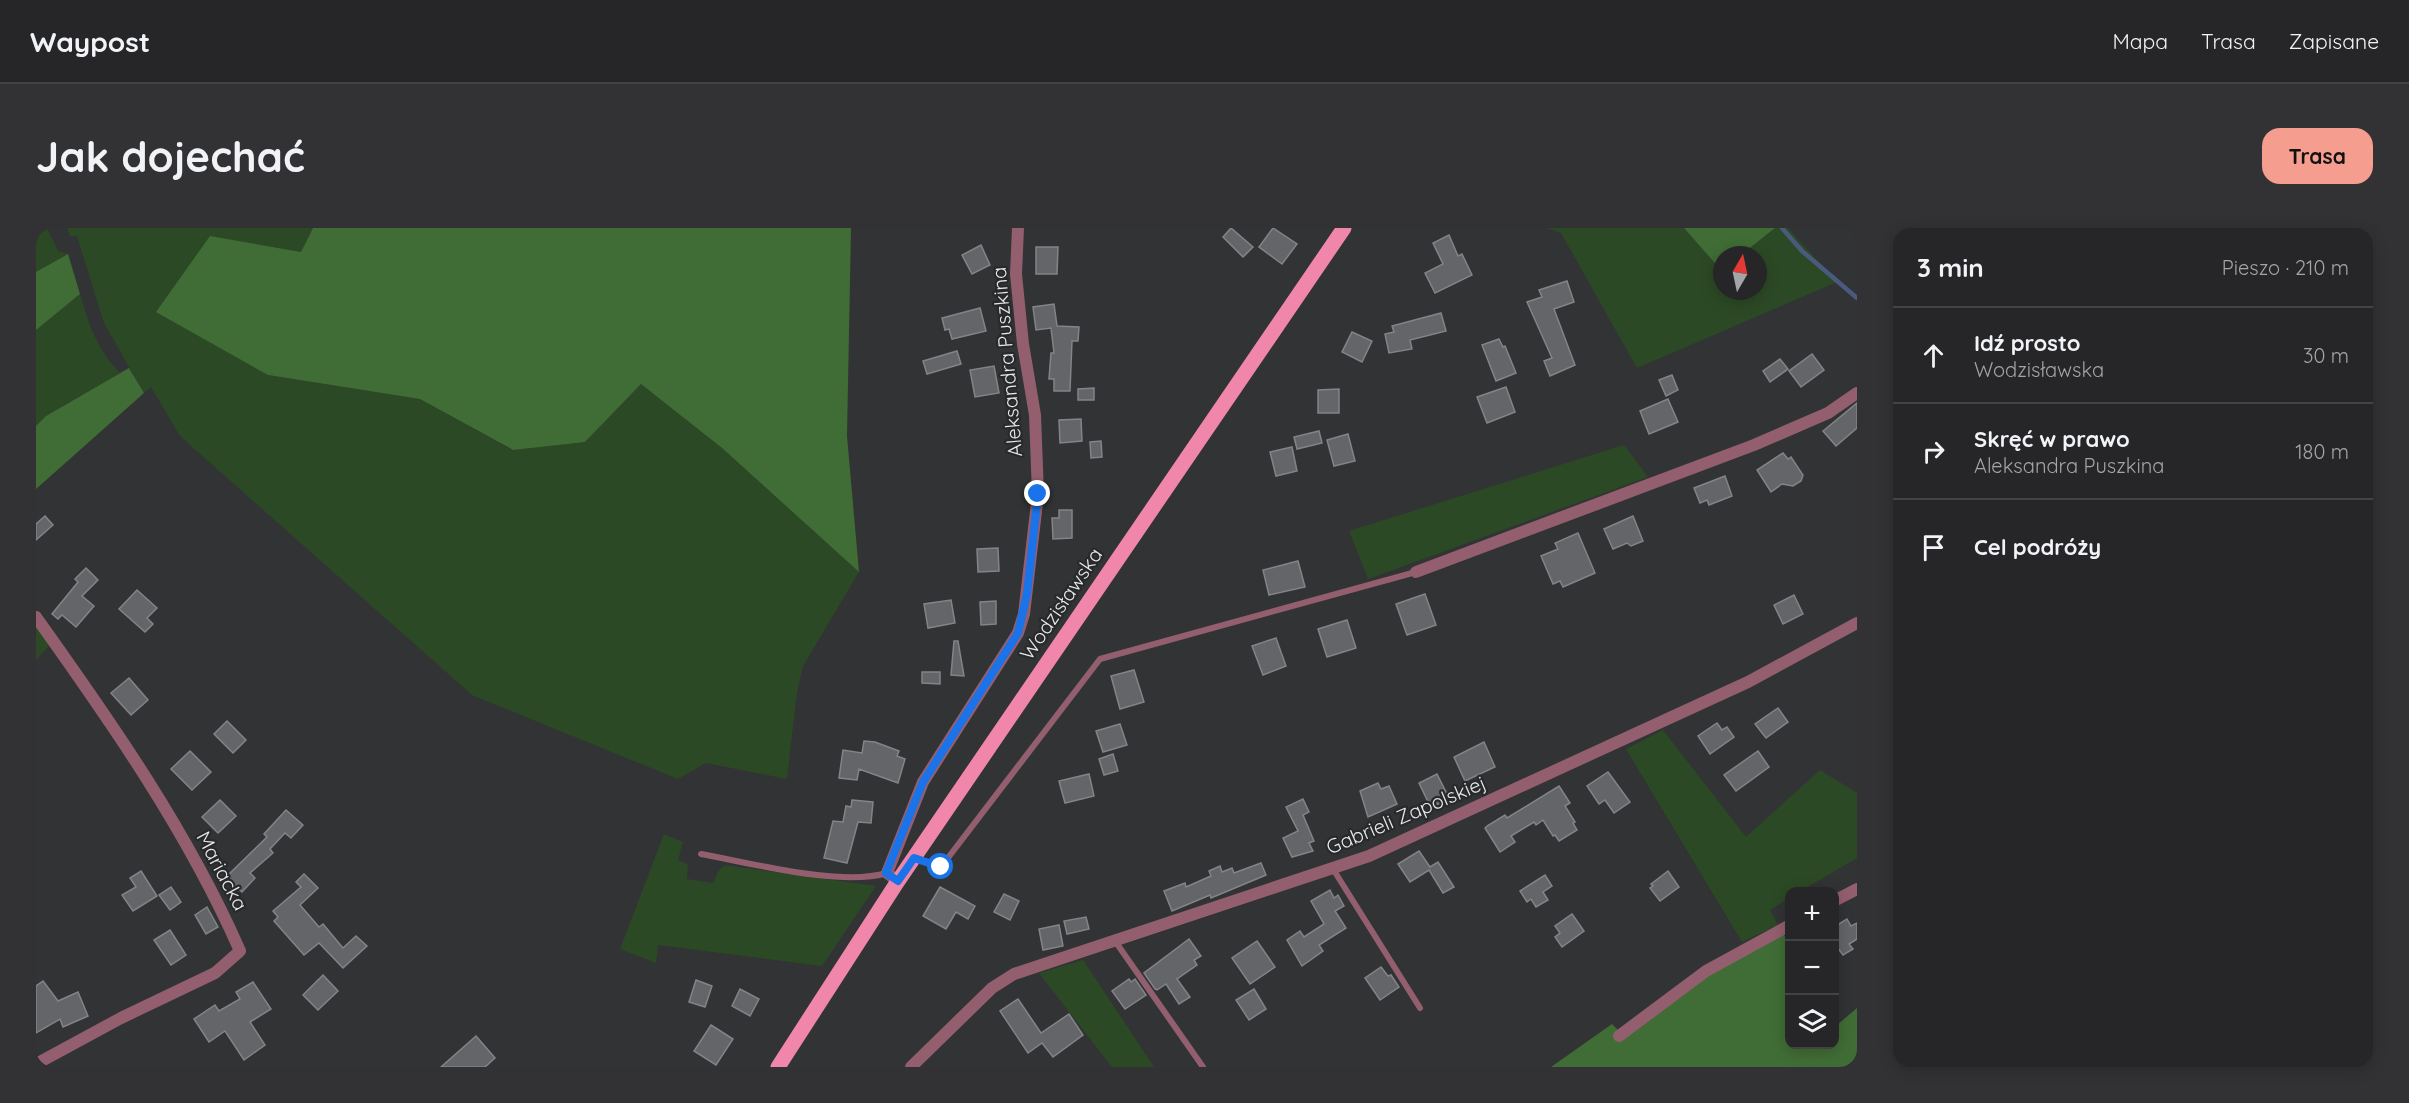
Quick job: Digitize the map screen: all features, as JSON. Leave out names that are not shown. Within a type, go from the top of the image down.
[{"type":"main road","name":"Wodzisławska","points":[[778,1067],[892,877],[914,858],[1344,228]]},
{"type":"street","name":"Aleksandra Puszkina","points":[[892,877],[923,782],[1018,633],[1024,614],[1038,494],[1035,415],[1023,344],[1016,274],[1018,228]]},
{"type":"street","points":[[1416,572],[1754,445],[1828,413],[1857,393]]},
{"type":"street","name":"Mariacka","points":[[36,616],[84,684],[162,805],[223,912],[240,951],[215,973],[121,1018],[36,1064]]},
{"type":"street","name":"Gabrieli Zapolskiej","points":[[911,1067],[992,988],[1014,974],[1369,856],[1748,682],[1857,623]]},
{"type":"street","points":[[1839,898],[1857,889]]},
{"type":"street","points":[[1619,1036],[1706,971],[1785,928]]},
{"type":"lane","points":[[914,858],[941,867],[1100,659],[1416,572]]},
{"type":"lane","points":[[701,854],[820,875],[892,877]]},
{"type":"lane","points":[[1333,868],[1420,1008]]},
{"type":"lane","points":[[1114,940],[1203,1067]]},
{"type":"green space","points":[[36,228],[47,228],[58,251],[68,254],[36,272]]},
{"type":"green space","points":[[67,228],[313,228],[301,252],[210,236],[268,375],[420,399],[512,450],[585,442],[641,384],[722,448],[859,572],[803,666],[797,692],[787,779],[706,763],[678,779],[472,695],[180,436],[151,387],[144,393],[104,323],[77,236],[70,236]]},
{"type":"green space","points":[[313,228],[851,228],[847,436],[859,572],[722,448],[641,384],[585,442],[513,450],[420,399],[268,375],[156,312],[210,236],[301,252]]},
{"type":"green space","points":[[1547,228],[1684,228],[1713,260],[1713,300],[1767,300],[1767,246],[1752,246],[1775,228],[1788,228],[1837,282],[1637,368],[1561,233]]},
{"type":"green space","points":[[1684,228],[1775,228],[1752,246],[1713,246],[1713,261]]},
{"type":"green space","points":[[68,254],[80,294],[36,330],[36,272]]},
{"type":"green space","points":[[80,294],[95,336],[105,355],[120,373],[46,416],[36,426],[36,330]]},
{"type":"green space","points":[[129,368],[144,393],[36,489],[36,426],[46,416]]},
{"type":"green space","points":[[1624,445],[1648,477],[1368,579],[1349,531]]},
{"type":"green space","points":[[36,627],[51,644],[36,660]]},
{"type":"green space","points":[[1663,730],[1746,837],[1820,770],[1857,793],[1857,858],[1808,887],[1785,887],[1785,901],[1770,910],[1778,925],[1742,942],[1626,749]]},
{"type":"green space","points":[[664,834],[683,842],[678,860],[688,864],[687,879],[713,883],[719,870],[725,865],[876,886],[822,966],[658,945],[656,963],[620,949]]},
{"type":"green space","points":[[1783,933],[1785,937],[1785,1049],[1839,1049],[1839,1023],[1857,1008],[1857,1067],[1551,1067],[1612,1024],[1625,1037],[1710,973]]},
{"type":"green space","points":[[1083,960],[1154,1067],[1112,1067],[1039,973]]},
{"type":"building","points":[[1231,228],[1253,247],[1243,257],[1223,237]]},
{"type":"building","points":[[1273,228],[1297,244],[1282,264],[1259,247]]},
{"type":"building","points":[[1449,235],[1458,256],[1462,254],[1472,275],[1435,293],[1425,273],[1443,264],[1433,243]]},
{"type":"building","points":[[981,245],[990,265],[972,274],[962,255]]},
{"type":"building","points":[[1036,247],[1058,247],[1057,274],[1036,274]]},
{"type":"building","points":[[1567,281],[1574,302],[1554,309],[1575,365],[1550,376],[1544,361],[1552,358],[1527,302],[1542,297],[1539,290]]},
{"type":"building","points":[[1054,304],[1057,326],[1079,327],[1078,341],[1072,341],[1070,391],[1054,391],[1054,379],[1049,379],[1051,353],[1054,353],[1051,328],[1036,330],[1033,307]]},
{"type":"building","points":[[980,308],[986,331],[952,339],[949,329],[945,330],[942,318]]},
{"type":"building","points":[[1441,313],[1446,331],[1410,340],[1412,349],[1389,353],[1385,334],[1394,332],[1392,326]]},
{"type":"building","points":[[1352,332],[1372,341],[1362,362],[1342,352]]},
{"type":"building","points":[[1499,339],[1503,347],[1505,346],[1516,373],[1496,381],[1482,345]]},
{"type":"building","points":[[957,351],[961,364],[927,374],[923,361]]},
{"type":"building","points":[[1812,354],[1824,370],[1801,387],[1789,371]]},
{"type":"building","points":[[1780,359],[1788,369],[1770,382],[1763,371]]},
{"type":"building","points":[[994,366],[999,393],[975,397],[970,370]]},
{"type":"building","points":[[1672,375],[1678,390],[1666,396],[1659,380]]},
{"type":"building","points":[[1506,387],[1515,412],[1487,423],[1477,397]]},
{"type":"building","points":[[1094,388],[1094,400],[1078,400],[1078,389]]},
{"type":"building","points":[[1339,389],[1339,413],[1318,413],[1318,390]]},
{"type":"building","points":[[1668,399],[1678,422],[1649,434],[1640,411]]},
{"type":"building","points":[[1857,403],[1857,428],[1836,446],[1823,431]]},
{"type":"building","points":[[1081,419],[1082,441],[1060,443],[1059,420]]},
{"type":"building","points":[[1319,431],[1322,443],[1297,449],[1294,437]]},
{"type":"building","points":[[1348,434],[1355,461],[1334,466],[1327,440]]},
{"type":"building","points":[[1101,441],[1102,457],[1091,458],[1090,442]]},
{"type":"building","points":[[1292,447],[1297,471],[1276,476],[1270,452]]},
{"type":"building","points":[[1783,453],[1788,459],[1791,457],[1803,475],[1801,481],[1793,486],[1782,484],[1771,492],[1757,470]]},
{"type":"building","points":[[1725,476],[1732,496],[1709,505],[1707,500],[1700,503],[1694,488]]},
{"type":"building","points":[[1059,510],[1072,510],[1072,538],[1053,539],[1052,518],[1059,518]]},
{"type":"building","points":[[45,516],[53,525],[36,540],[36,524]]},
{"type":"building","points":[[1633,516],[1643,541],[1631,546],[1627,543],[1613,549],[1604,529]]},
{"type":"building","points":[[1578,533],[1595,573],[1563,587],[1560,581],[1553,584],[1541,556],[1558,549],[1555,543]]},
{"type":"building","points":[[998,548],[999,571],[978,572],[977,549]]},
{"type":"building","points":[[1298,561],[1305,587],[1269,595],[1263,570]]},
{"type":"building","points":[[86,568],[98,580],[82,596],[94,606],[76,627],[62,615],[58,619],[52,614],[78,582],[75,579]]},
{"type":"building","points":[[137,590],[157,608],[147,618],[153,624],[145,632],[119,609]]},
{"type":"building","points":[[1425,594],[1436,625],[1407,635],[1396,604]]},
{"type":"building","points":[[1794,595],[1803,614],[1783,624],[1774,605]]},
{"type":"building","points":[[951,600],[955,623],[928,628],[924,604]]},
{"type":"building","points":[[996,601],[996,624],[981,625],[980,602]]},
{"type":"building","points":[[1347,620],[1356,648],[1327,657],[1318,629]]},
{"type":"building","points":[[1276,638],[1286,666],[1263,675],[1252,646]]},
{"type":"building","points":[[954,641],[958,641],[964,676],[951,675]]},
{"type":"building","points":[[1134,670],[1144,702],[1120,709],[1111,676]]},
{"type":"building","points":[[922,672],[940,672],[940,684],[922,683]]},
{"type":"building","points":[[129,678],[148,700],[131,715],[111,693]]},
{"type":"building","points":[[1778,708],[1788,722],[1766,738],[1755,724]]},
{"type":"building","points":[[227,721],[246,740],[233,753],[214,734]]},
{"type":"building","points":[[1717,723],[1722,730],[1727,727],[1734,737],[1710,754],[1698,736]]},
{"type":"building","points":[[1120,724],[1127,745],[1103,752],[1096,731]]},
{"type":"building","points":[[864,741],[875,742],[899,751],[897,756],[905,759],[898,783],[859,769],[857,780],[839,778],[843,750],[862,753]]},
{"type":"building","points":[[1484,742],[1495,767],[1465,781],[1454,757]]},
{"type":"building","points":[[190,751],[211,772],[192,790],[171,769]]},
{"type":"building","points":[[1758,751],[1769,767],[1736,791],[1724,775]]},
{"type":"building","points":[[1113,754],[1118,771],[1104,775],[1099,759]]},
{"type":"building","points":[[1608,772],[1630,802],[1614,813],[1605,800],[1599,804],[1587,786]]},
{"type":"building","points":[[1089,774],[1094,796],[1065,803],[1059,781]]},
{"type":"building","points":[[1437,774],[1449,798],[1431,808],[1419,783]]},
{"type":"building","points":[[1378,783],[1381,789],[1389,786],[1397,804],[1368,817],[1360,791]]},
{"type":"building","points":[[1559,786],[1570,803],[1565,806],[1577,830],[1559,841],[1543,820],[1536,825],[1534,822],[1511,836],[1515,842],[1500,852],[1485,828],[1505,815],[1507,818]]},
{"type":"building","points":[[1303,799],[1309,812],[1303,815],[1314,841],[1309,843],[1313,851],[1292,857],[1283,838],[1298,831],[1286,807]]},
{"type":"building","points":[[220,800],[236,816],[218,833],[202,817]]},
{"type":"building","points":[[852,800],[873,802],[871,823],[858,822],[847,863],[824,858],[833,821],[843,822],[846,806],[851,807]]},
{"type":"building","points":[[286,810],[303,825],[291,838],[285,833],[270,849],[273,853],[250,873],[255,878],[242,892],[226,877],[267,837],[264,834]]},
{"type":"building","points":[[1419,851],[1430,867],[1438,862],[1454,887],[1443,893],[1429,870],[1410,882],[1398,864]]},
{"type":"building","points":[[1261,863],[1266,875],[1211,898],[1210,895],[1172,911],[1164,891],[1185,883],[1186,887],[1211,876],[1209,871],[1220,866],[1222,872],[1232,868],[1234,873]]},
{"type":"building","points":[[141,871],[157,896],[133,911],[122,895],[136,887],[130,878]]},
{"type":"building","points":[[1668,871],[1679,887],[1660,901],[1650,888],[1653,886],[1651,884]]},
{"type":"building","points":[[304,874],[318,888],[300,905],[319,927],[323,924],[343,948],[356,936],[367,946],[343,968],[319,943],[304,955],[274,921],[278,917],[273,911],[301,887],[296,882]]},
{"type":"building","points":[[1545,875],[1552,886],[1543,892],[1548,900],[1536,907],[1531,899],[1527,902],[1520,891]]},
{"type":"building","points":[[171,887],[181,902],[170,910],[159,895]]},
{"type":"building","points":[[940,887],[975,906],[968,919],[956,912],[946,929],[923,916]]},
{"type":"building","points":[[1330,890],[1334,898],[1338,895],[1344,906],[1335,911],[1346,928],[1319,945],[1323,951],[1302,966],[1287,940],[1300,931],[1304,937],[1324,924],[1311,901]]},
{"type":"building","points":[[1004,894],[1019,901],[1010,920],[994,912]]},
{"type":"building","points":[[207,907],[218,927],[206,934],[195,915]]},
{"type":"building","points":[[1572,914],[1584,931],[1562,947],[1555,937],[1560,933],[1555,926]]},
{"type":"building","points":[[1086,917],[1089,929],[1067,934],[1064,921]]},
{"type":"building","points":[[1847,919],[1851,926],[1857,923],[1857,939],[1849,944],[1853,949],[1843,955],[1839,950],[1839,924]]},
{"type":"building","points":[[1059,925],[1063,946],[1043,950],[1039,929]]},
{"type":"building","points":[[170,930],[186,955],[171,965],[154,940]]},
{"type":"building","points":[[1189,939],[1201,956],[1194,960],[1197,965],[1177,979],[1190,997],[1179,1004],[1166,984],[1155,989],[1144,973]]},
{"type":"building","points":[[1257,941],[1275,967],[1250,984],[1232,958]]},
{"type":"building","points":[[1381,967],[1388,976],[1391,975],[1399,987],[1380,1000],[1365,978]]},
{"type":"building","points":[[323,975],[338,991],[318,1010],[303,995]]},
{"type":"building","points":[[1129,979],[1131,982],[1135,979],[1146,995],[1125,1009],[1112,991]]},
{"type":"building","points":[[696,980],[712,986],[705,1007],[689,1002]]},
{"type":"building","points":[[43,981],[58,1001],[78,992],[88,1016],[63,1027],[60,1019],[36,1033],[36,986]]},
{"type":"building","points":[[253,982],[271,1009],[250,1022],[265,1045],[244,1060],[225,1031],[209,1042],[194,1019],[215,1005],[219,1011],[240,999],[236,992]]},
{"type":"building","points":[[740,989],[759,999],[750,1016],[732,1006]]},
{"type":"building","points":[[1254,989],[1266,1009],[1249,1020],[1236,1000]]},
{"type":"building","points":[[1018,999],[1041,1033],[1069,1014],[1083,1035],[1053,1057],[1042,1043],[1028,1053],[1000,1011]]},
{"type":"building","points":[[711,1025],[733,1039],[716,1065],[694,1051]]},
{"type":"building","points":[[476,1036],[495,1058],[485,1067],[441,1067]]},
{"type":"waterway","points":[[1782,228],[1802,251],[1857,298]]},
{"type":"route","points":[[941,867],[914,858],[898,881],[886,873],[923,782],[1018,633],[1027,594],[1038,494]]}]
